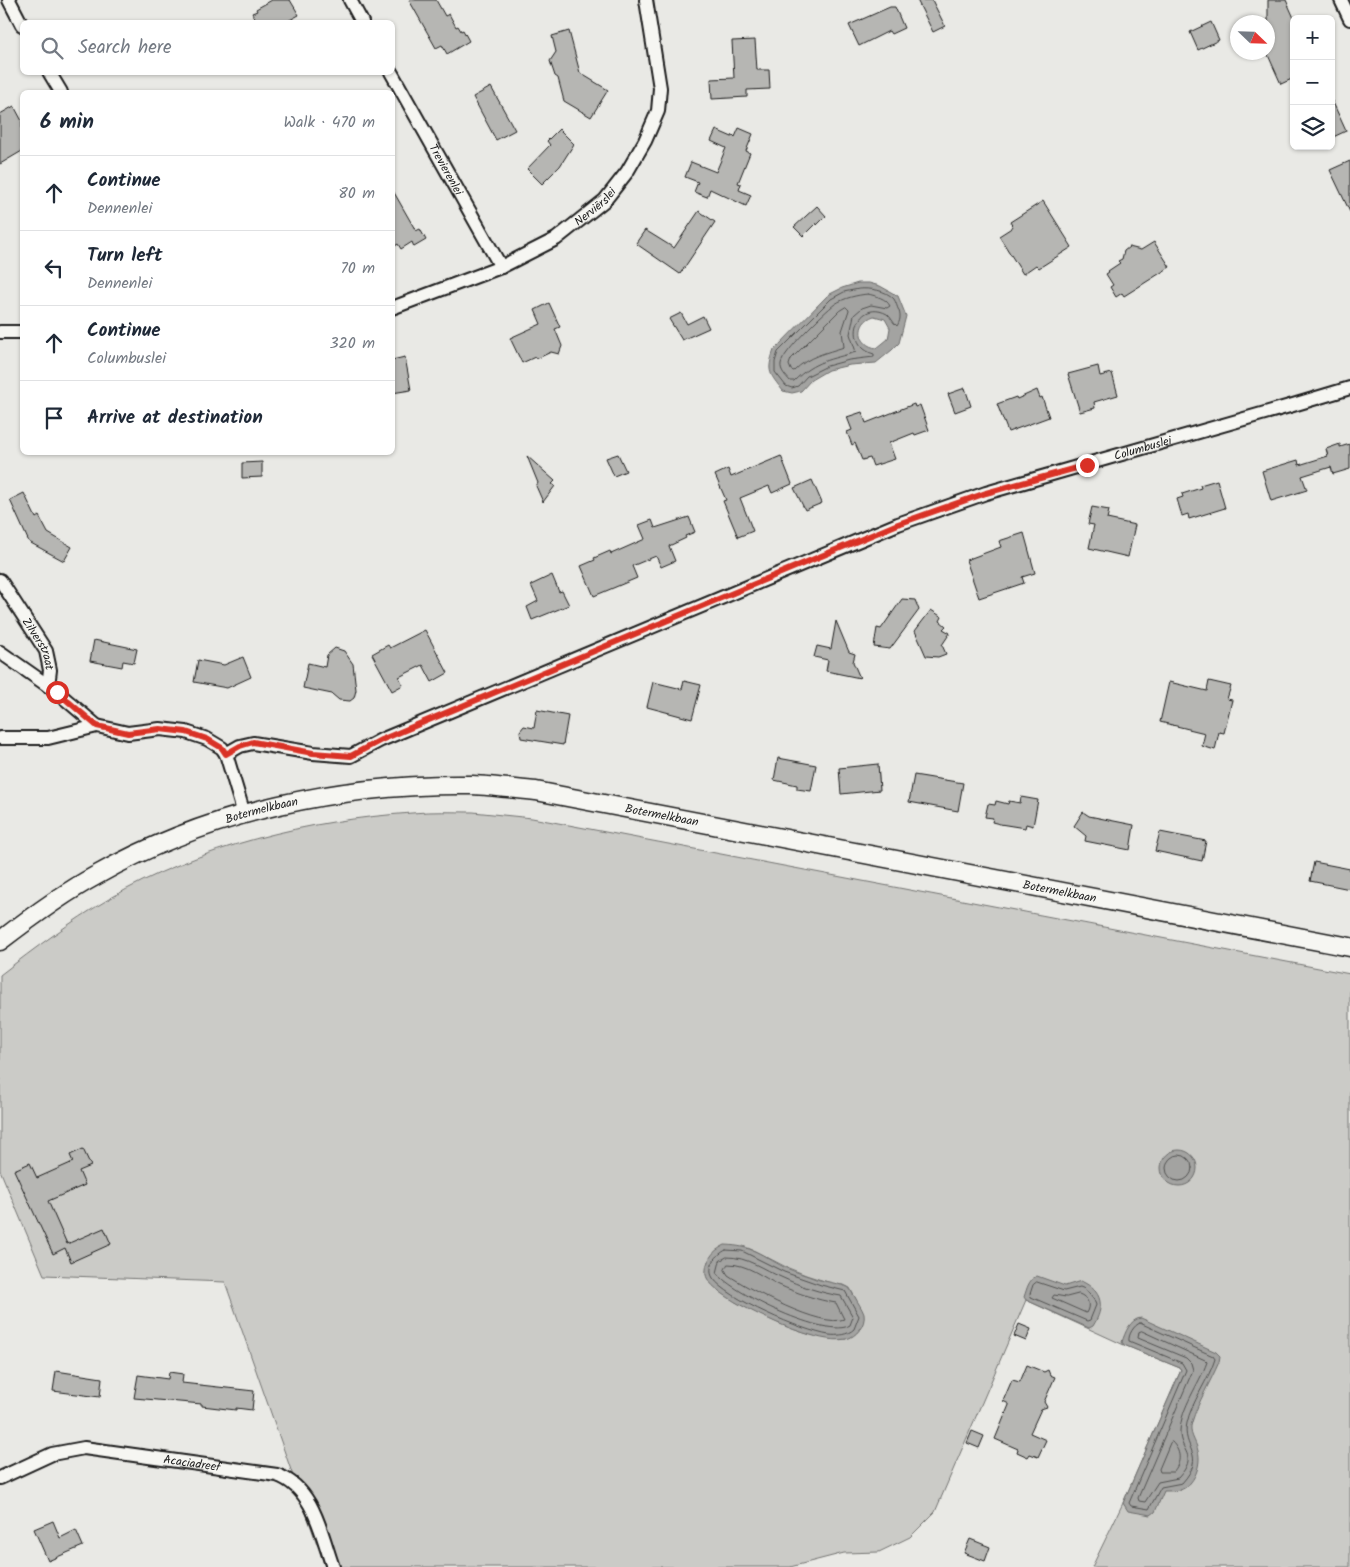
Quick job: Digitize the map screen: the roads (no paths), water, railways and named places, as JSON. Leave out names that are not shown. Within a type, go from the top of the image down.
[{"type":"main road","name":"Botermelkbaan","points":[[0,941],[44,907],[96,875],[198,828],[244,814],[322,796],[413,786],[474,785],[536,791],[1350,947]]},
{"type":"street","points":[[8,0],[20,21]]},
{"type":"street","points":[[350,0],[361,20]]},
{"type":"street","name":"Nerviërslei","points":[[395,307],[501,267],[556,239],[605,200],[627,172],[645,141],[658,111],[660,88],[646,0]]},
{"type":"street","points":[[1341,0],[1350,19]]},
{"type":"street","points":[[51,75],[60,90]]},
{"type":"street","name":"Trevierenlei","points":[[393,75],[501,267]]},
{"type":"street","points":[[0,332],[20,332]]},
{"type":"street","name":"Columbuslei","points":[[226,754],[240,746],[253,742],[313,753],[351,756],[381,740],[898,524],[986,493],[1350,388]]},
{"type":"street","name":"Zilverstraat","points":[[0,580],[46,651],[50,670],[48,686]]},
{"type":"street","points":[[0,652],[48,686],[97,726]]},
{"type":"street","points":[[0,738],[48,738],[97,726],[128,733],[160,729],[186,732],[207,739],[222,748],[226,754],[244,814]]},
{"type":"street","name":"Acaciadreef","points":[[0,1478],[52,1454],[84,1448],[277,1475],[292,1483],[308,1498],[333,1567]]},
{"type":"water","points":[[858,283],[869,283],[880,286],[898,296],[906,316],[899,343],[876,363],[850,365],[828,370],[811,380],[801,391],[792,393],[783,391],[772,376],[770,368],[774,350],[828,295]],"holes":[[[874,316],[885,319],[890,328],[888,339],[877,348],[865,343],[861,334],[861,328],[864,323]]]},
{"type":"water","points":[[1179,1150],[1186,1151],[1192,1155],[1196,1161],[1196,1175],[1192,1181],[1186,1185],[1179,1186],[1172,1185],[1166,1181],[1162,1175],[1161,1168],[1162,1161],[1166,1155],[1172,1151]]},
{"type":"water","points":[[725,1245],[750,1249],[784,1267],[816,1279],[849,1288],[864,1314],[862,1326],[850,1338],[834,1340],[822,1338],[776,1322],[734,1301],[713,1285],[706,1275],[707,1264],[710,1258]]},
{"type":"water","points":[[1037,1276],[1065,1286],[1081,1281],[1094,1290],[1100,1300],[1100,1306],[1093,1326],[1089,1328],[1026,1300],[1024,1297],[1028,1285]]},
{"type":"water","points":[[1141,1318],[1216,1352],[1220,1356],[1191,1426],[1199,1456],[1196,1474],[1185,1488],[1164,1491],[1155,1512],[1151,1515],[1128,1511],[1123,1503],[1181,1370],[1124,1345],[1122,1342],[1128,1327],[1134,1321]]}]
